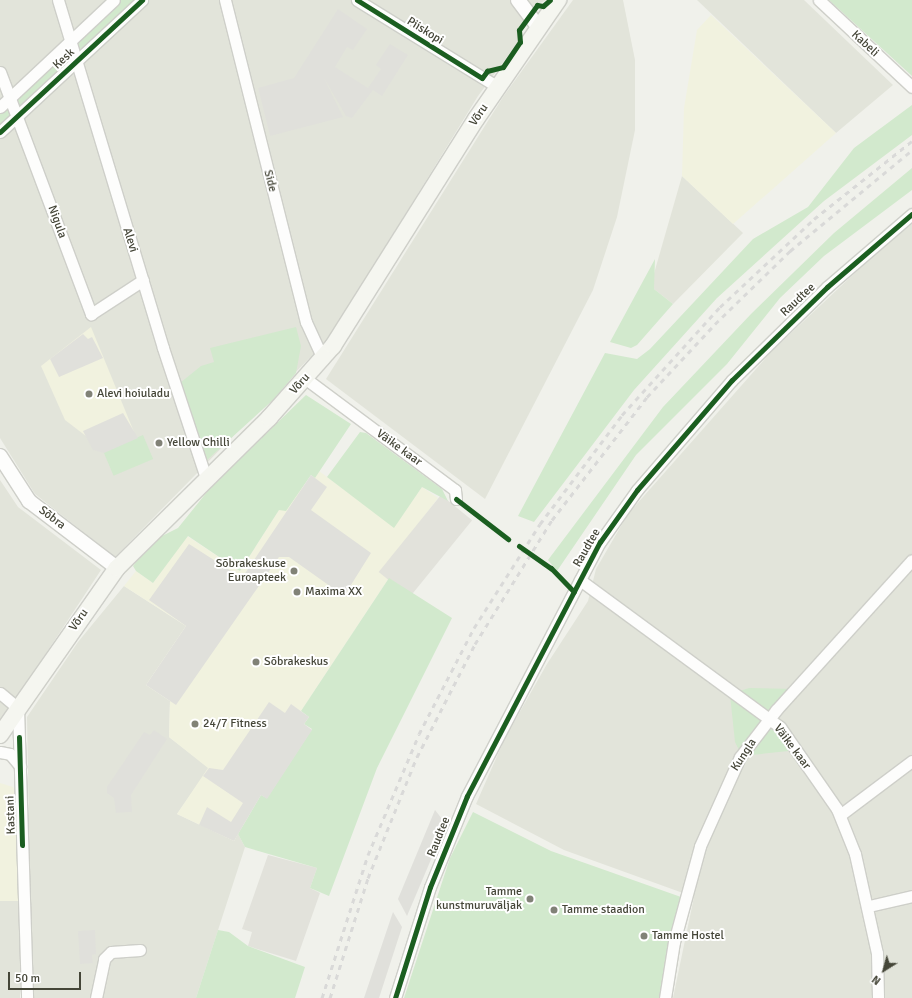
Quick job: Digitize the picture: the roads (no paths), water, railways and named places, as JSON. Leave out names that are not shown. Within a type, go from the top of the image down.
[{"type":"main road","name":"Võru","points":[[0,735],[117,568],[306,379],[322,359],[498,87],[558,0]]},
{"type":"street","name":"Alevi","points":[[58,0],[143,280],[206,478]]},
{"type":"street","name":"Kesk","points":[[0,107],[114,0]]},
{"type":"street","name":"Kesk","points":[[0,132],[142,0]]},
{"type":"street","name":"Side","points":[[224,0],[306,322],[322,359]]},
{"type":"street","name":"Piiskopi","points":[[357,0],[498,87]]},
{"type":"street","points":[[518,0],[539,28]]},
{"type":"street","name":"Kabeli","points":[[819,0],[912,87]]},
{"type":"street","name":"Nigula","points":[[0,72],[91,314],[143,280]]},
{"type":"street","name":"Raudtee","points":[[395,998],[430,887],[467,796],[580,580],[619,515],[708,406],[827,287],[912,214]]},
{"type":"street","name":"Väike kaar","points":[[306,379],[455,490],[456,499]]},
{"type":"street","name":"Sõbra","points":[[0,456],[29,501],[117,568]]},
{"type":"street","name":"Kungla","points":[[665,998],[674,942],[700,846],[740,757],[770,718],[912,560]]},
{"type":"street","name":"Väike kaar","points":[[580,580],[770,718],[780,727],[840,815],[855,854],[869,906],[877,953],[878,998]]},
{"type":"street","points":[[0,693],[18,708]]},
{"type":"street","name":"Kastani","points":[[18,708],[26,998]]},
{"type":"street","points":[[0,752],[10,754],[20,766]]},
{"type":"street","points":[[840,815],[912,761]]},
{"type":"street","points":[[869,906],[912,896]]},
{"type":"street","points":[[96,998],[104,959],[111,952],[140,950]]},
{"type":"railway","points":[[322,998],[368,855],[419,734],[474,628],[540,524],[622,415],[720,307],[814,219],[912,141]]},
{"type":"railway","points":[[330,998],[368,878],[417,757],[475,644],[552,520],[647,397],[715,324],[790,251],[912,150]]},
{"type":"place","name":"Alevi hoiuladu","points":[[89,394]]},
{"type":"place","name":"Yellow Chilli","points":[[159,443]]},
{"type":"place","name":"Sõbrakeskuse Euroapteek","points":[[294,571]]},
{"type":"place","name":"Maxima XX","points":[[297,592]]},
{"type":"place","name":"Sõbrakeskus","points":[[256,662]]},
{"type":"place","name":"24/7 Fitness","points":[[195,724]]},
{"type":"place","name":"Tamme kunstmuruväljak","points":[[530,899]]},
{"type":"place","name":"Tamme staadion","points":[[554,910]]},
{"type":"place","name":"Tamme Hostel","points":[[644,936]]}]
